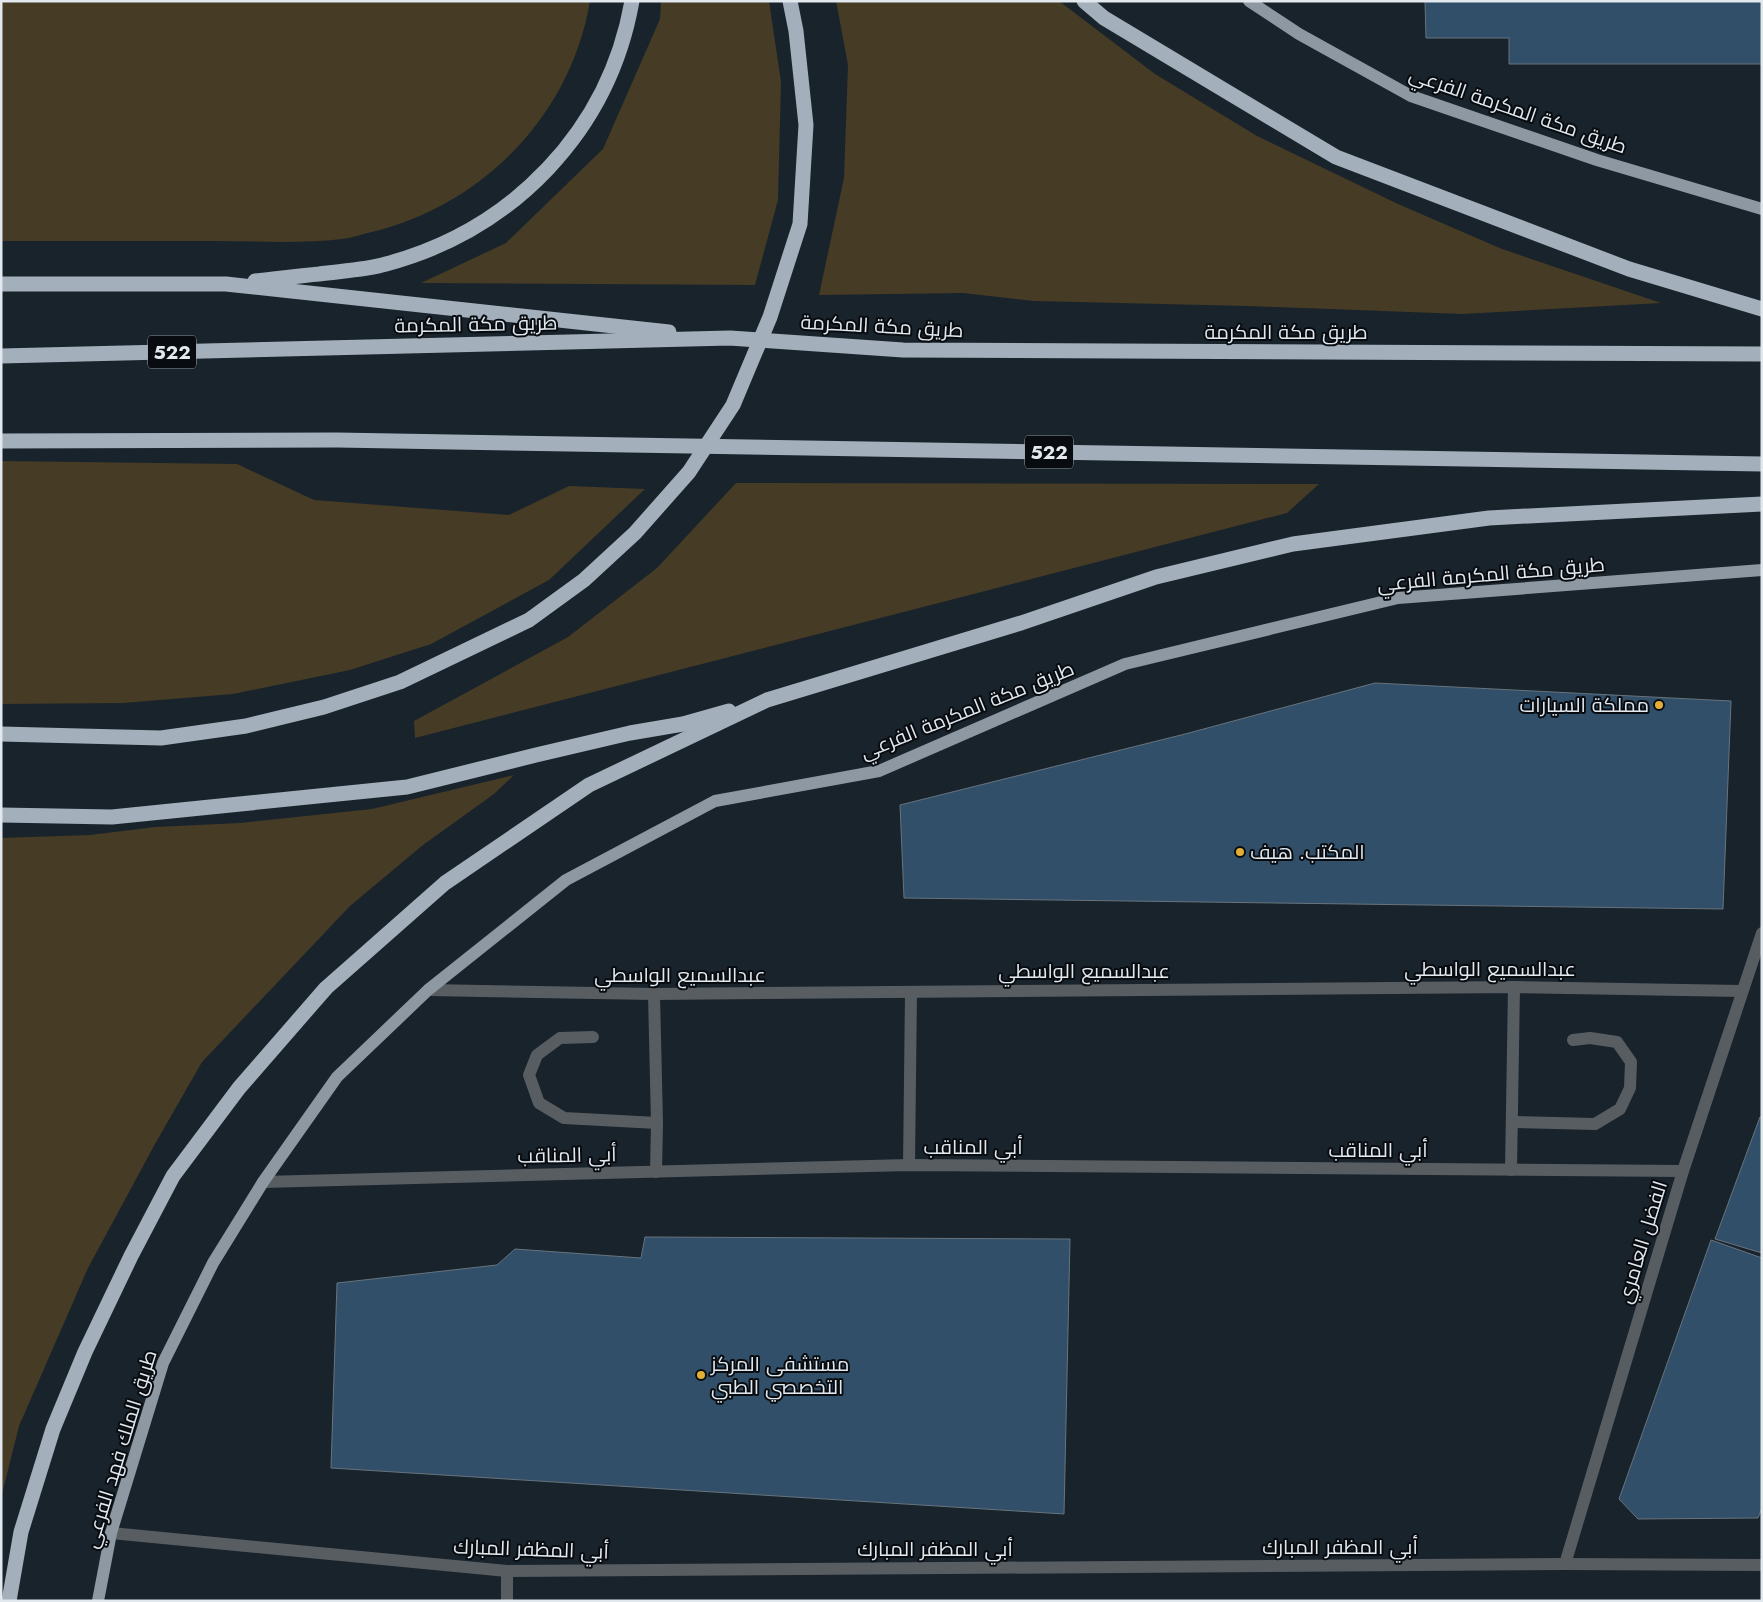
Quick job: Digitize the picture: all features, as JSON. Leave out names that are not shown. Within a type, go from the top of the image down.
[{"type":"highway","points":[[226,284],[385,265],[417,255],[448,242],[477,227],[505,208],[531,187],[554,163],[575,137],[593,109],[621,48],[632,1]]},
{"type":"highway","points":[[1,734],[161,738],[246,726],[324,707],[400,682],[529,620],[584,580],[635,533],[689,472],[732,405],[770,317],[800,224],[806,125],[796,31],[790,1]]},
{"type":"highway","points":[[1084,1],[1104,18],[1336,156],[1629,269],[1762,309]]},
{"type":"highway","points":[[1,284],[226,284],[730,338]]},
{"type":"highway","name":"طريق مكة المكرمة","points":[[1,356],[730,338],[903,350],[1762,354]]},
{"type":"highway","name":"522","points":[[1,441],[337,440],[1762,464]]},
{"type":"highway","points":[[1,815],[112,817],[407,787],[612,737],[683,724],[1021,623],[1156,577],[1293,544],[1489,518],[1762,504]]},
{"type":"highway","points":[[8,1601],[21,1532],[53,1429],[85,1352],[131,1256],[173,1176],[238,1088],[326,988],[445,883],[589,785],[767,700]]},
{"type":"main road","name":"طريق مكة المكرمة الفرعي","points":[[1249,1],[1299,34],[1411,96],[1597,160],[1762,209]]},
{"type":"main road","name":"طريق مكة المكرمة الفرعي","points":[[263,1182],[337,1077],[428,990],[566,880],[715,802],[879,771],[1125,664],[1398,598],[1762,570]]},
{"type":"main road","name":"طريق الملك فهد الفرعي","points":[[98,1601],[111,1533],[164,1363],[213,1263],[263,1182]]},
{"type":"street","name":"الفضل العامري","points":[[1565,1564],[1683,1170],[1762,933]]},
{"type":"street","name":"عبدالسميع الواسطي","points":[[428,990],[654,994],[1514,987],[1742,991]]},
{"type":"street","points":[[1511,1170],[1514,987]]},
{"type":"street","points":[[909,1165],[911,993]]},
{"type":"street","points":[[654,994],[657,1123],[656,1172]]},
{"type":"street","points":[[592,1037],[560,1038],[537,1055],[529,1075],[539,1103],[564,1118],[657,1123]]},
{"type":"street","points":[[1512,1122],[1595,1124],[1620,1109],[1630,1088],[1631,1062],[1617,1042],[1590,1038],[1573,1040]]},
{"type":"street","name":"أبي المناقب","points":[[263,1182],[909,1165],[1683,1170]]},
{"type":"street","name":"أبي المظفر المبارك","points":[[111,1533],[507,1571],[1565,1564],[1762,1565]]},
{"type":"street","points":[[507,1571],[508,1601]]},
{"type":"shaded area","points":[[1,1],[590,1],[580,43],[564,81],[542,117],[516,149],[485,177],[450,201],[412,219],[372,232],[342,239],[278,242],[1,241]]},
{"type":"shaded area","points":[[661,1],[769,1],[781,82],[778,200],[755,285],[421,283],[506,243],[603,149],[660,19]]},
{"type":"shaded area","points":[[836,1],[1059,1],[1155,74],[1257,136],[1398,204],[1502,249],[1661,303],[1462,314],[1034,301],[963,293],[819,295],[844,178],[848,65]]},
{"type":"shaded area","points":[[1,461],[237,464],[314,500],[509,515],[569,486],[645,489],[549,580],[431,644],[350,670],[233,694],[123,703],[1,704]]},
{"type":"shaded area","points":[[736,483],[1319,484],[1287,513],[415,738],[414,721],[568,637],[657,568]]},
{"type":"shaded area","points":[[514,775],[494,794],[423,845],[350,906],[202,1062],[88,1268],[19,1426],[1,1498],[1,838],[90,835],[155,827],[240,823],[372,809]]},
{"type":"building","points":[[1425,1],[1762,1],[1762,64],[1509,64],[1509,38],[1426,38]]},
{"type":"building","points":[[1375,683],[1731,701],[1723,909],[904,898],[900,805],[1185,734]]},
{"type":"building","points":[[1760,1117],[1762,1118],[1762,1253],[1715,1239]]},
{"type":"building","name":"مستشفى المركز التخصصي الطبي","points":[[645,1237],[1070,1239],[1064,1514],[331,1468],[337,1283],[497,1265],[515,1249],[641,1258]]},
{"type":"building","points":[[1711,1240],[1762,1258],[1762,1508],[1758,1518],[1638,1519],[1619,1499]]},
{"type":"place","name":"مملكة السيارات","points":[[1659,705]]},
{"type":"place","name":"المكتب. هيف","points":[[1240,852]]},
{"type":"place","name":"مستشفى المركز التخصصي الطبي","points":[[701,1375]]}]
